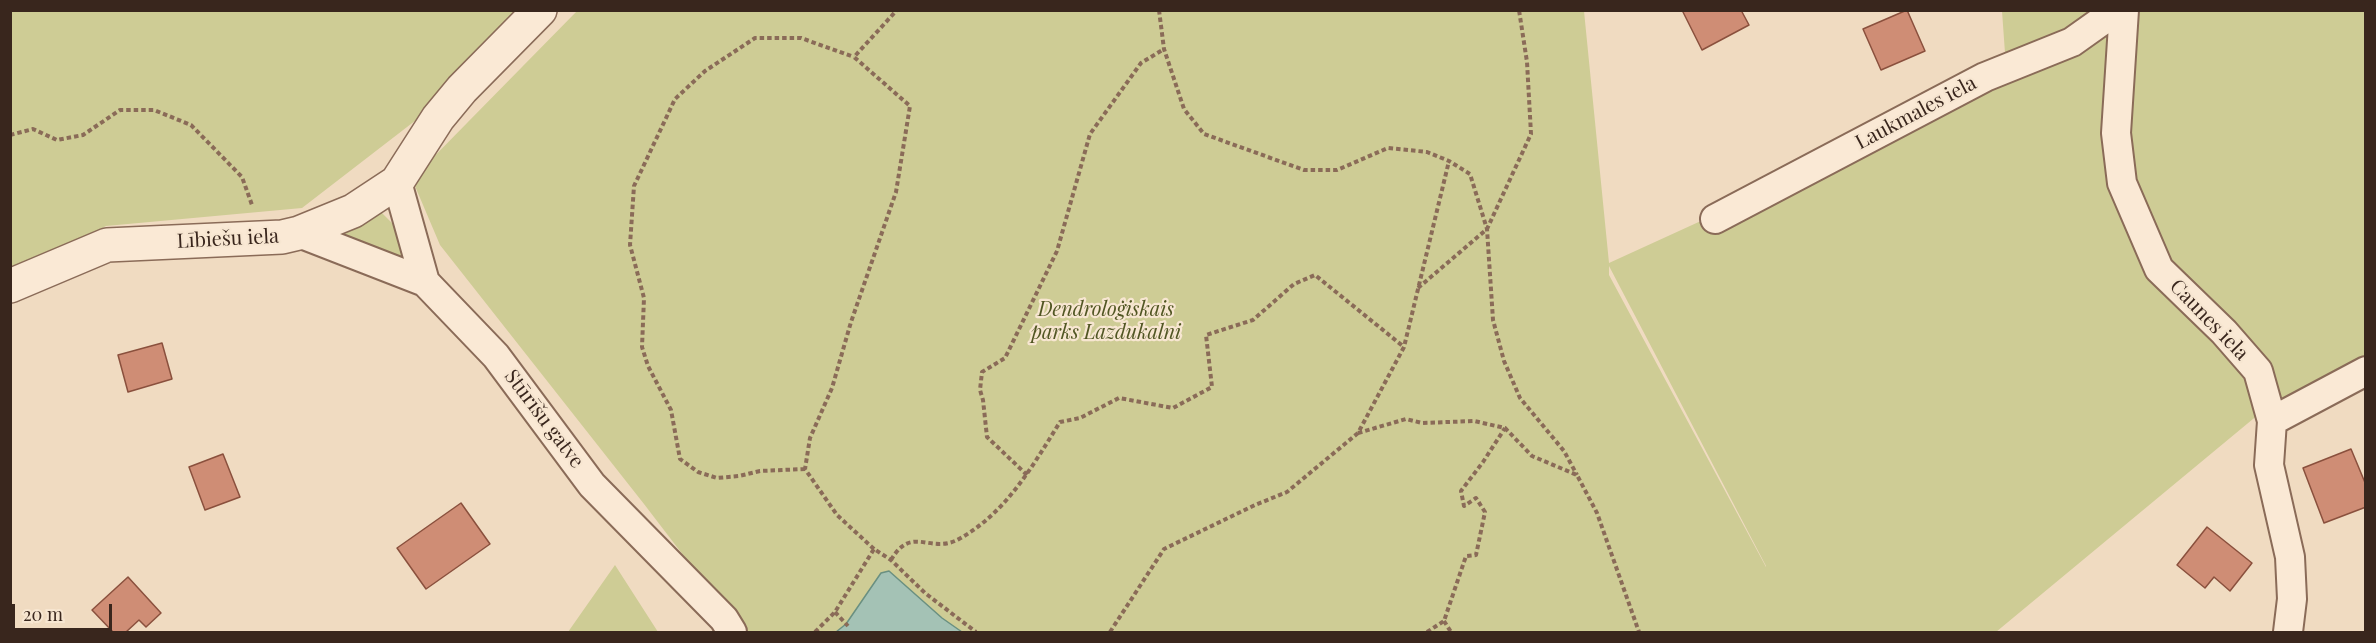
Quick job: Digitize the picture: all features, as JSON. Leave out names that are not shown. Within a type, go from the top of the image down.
[{"type":"street","name":"Lībiešu iela","points":[[10,286],[107,245],[282,237],[299,233],[353,211],[397,182],[438,118],[462,89],[540,10]]},
{"type":"street","name":"Laukmales iela","points":[[1715,219],[1985,77],[2072,42],[2117,10]]},
{"type":"street","name":"Caunes iela","points":[[2124,10],[2116,133],[2122,183],[2159,269],[2224,332],[2258,371],[2272,421],[2269,465],[2290,557],[2292,599],[2288,633]]},
{"type":"street","name":"Stūrīšu gatve","points":[[397,182],[425,282],[496,356],[592,485],[724,619],[732,633]]},
{"type":"street","points":[[299,233],[425,282]]},
{"type":"street","points":[[2272,421],[2366,371]]},
{"type":"path","points":[[854,57],[897,10]]},
{"type":"path","points":[[1159,10],[1164,49],[1184,109],[1204,134],[1304,170],[1337,170],[1388,148],[1426,152],[1449,161],[1470,174],[1488,229],[1493,320],[1504,361],[1520,398],[1564,451],[1597,513],[1639,633]]},
{"type":"path","points":[[1418,289],[1488,229],[1531,134],[1527,62],[1518,10]]},
{"type":"path","points":[[805,469],[760,471],[717,478],[698,472],[680,459],[671,410],[648,366],[642,347],[645,298],[630,245],[634,186],[675,99],[705,71],[755,38],[801,38],[854,57],[910,106],[896,192],[851,322],[832,388],[810,438],[805,469],[837,515],[874,549],[891,560],[925,593],[976,633]]},
{"type":"path","points":[[1027,476],[987,437],[980,390],[982,372],[1005,358],[1057,250],[1090,134],[1141,63],[1164,49]]},
{"type":"path","points":[[10,135],[33,129],[57,140],[83,135],[120,110],[154,110],[191,125],[242,177],[251,199],[256,223],[255,238]]},
{"type":"path","points":[[1358,434],[1404,347],[1449,161]]},
{"type":"path","points":[[891,560],[896,551],[905,544],[916,540],[931,545],[957,540],[981,524],[1027,476],[1060,422],[1080,418],[1119,398],[1173,408],[1212,387],[1206,335],[1252,320],[1276,302],[1294,284],[1315,275],[1404,347]]},
{"type":"path","points":[[1110,633],[1164,549],[1287,492],[1358,434],[1406,419],[1422,423],[1474,422],[1505,428],[1532,456],[1577,475]]},
{"type":"path","points":[[1427,633],[1444,621],[1466,556],[1476,555],[1485,512],[1476,498],[1464,506],[1461,490],[1505,428]]},
{"type":"path","points":[[815,633],[835,612],[874,549]]},
{"type":"path","points":[[835,612],[848,626]]},
{"type":"path","points":[[1444,621],[1451,633]]},
{"type":"green space","points":[[11,11],[524,11],[420,117],[302,208],[106,226],[11,275]]},
{"type":"green space","name":"Dendroloģiskais parks Lazdukalni","points":[[577,11],[1584,11],[1609,263],[2007,81],[2002,11],[2365,11],[2365,381],[2259,414],[1996,632],[742,632],[440,245],[412,179]],"holes":[[[1609,266],[1766,566],[1609,275]]]},
{"type":"green space","points":[[380,211],[393,224],[407,261],[339,239]]},
{"type":"green space","points":[[615,565],[658,632],[568,632]]},
{"type":"shaded area","points":[[889,571],[942,618],[962,632],[836,632],[846,624],[881,573]]},
{"type":"building","points":[[1682,10],[1741,10],[1749,25],[1702,50]]},
{"type":"building","points":[[1907,10],[1925,51],[1881,70],[1863,29]]},
{"type":"building","points":[[162,343],[172,379],[128,392],[118,355]]},
{"type":"building","points":[[2351,449],[2366,485],[2366,507],[2324,523],[2303,468]]},
{"type":"building","points":[[223,454],[240,497],[205,510],[189,467]]},
{"type":"building","points":[[461,503],[490,544],[426,589],[397,548]]},
{"type":"building","points":[[2207,527],[2252,563],[2230,591],[2214,577],[2205,588],[2177,565]]},
{"type":"building","points":[[128,577],[161,613],[146,627],[139,620],[126,632],[113,632],[92,610]]}]
